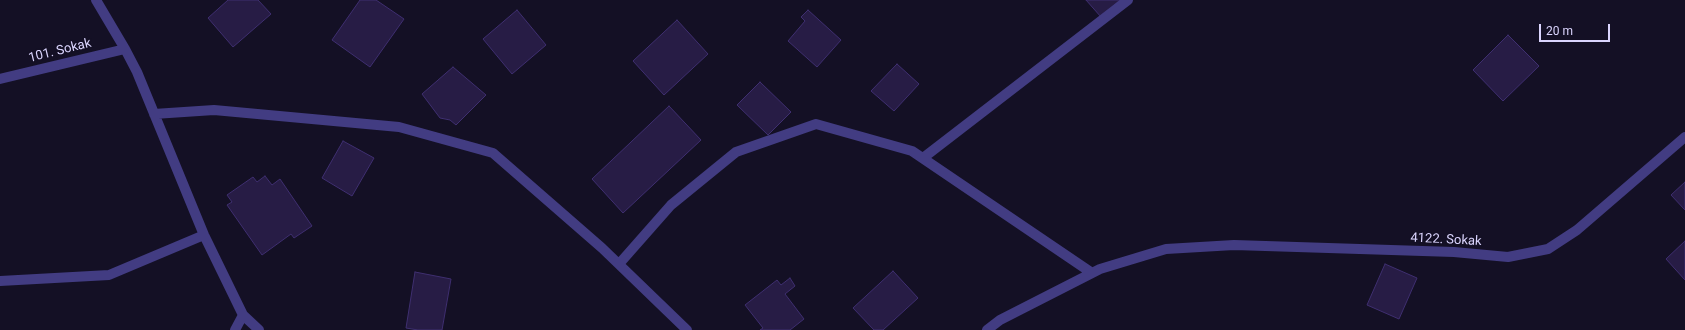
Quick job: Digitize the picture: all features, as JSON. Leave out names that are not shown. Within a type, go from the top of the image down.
[{"type":"street","points":[[96,0],[125,49],[154,114],[204,235],[243,315],[259,330]]},
{"type":"street","points":[[923,158],[1128,0]]},
{"type":"street","name":"101. Sokak","points":[[0,79],[125,49]]},
{"type":"street","points":[[154,114],[214,110],[399,127],[493,153],[619,264],[687,330]]},
{"type":"street","points":[[619,264],[671,205],[736,152],[816,124],[912,151],[1092,273]]},
{"type":"street","name":"4122. Sokak","points":[[987,330],[1000,320],[1100,269],[1166,249],[1234,244],[1454,252],[1508,257],[1548,249],[1577,230],[1685,137]]},
{"type":"street","points":[[0,280],[109,275],[204,235]]},
{"type":"street","points":[[234,330],[243,315]]},
{"type":"building","points":[[228,0],[258,0],[271,14],[233,47],[208,18]]},
{"type":"building","points":[[360,0],[376,0],[404,19],[370,67],[332,40]]},
{"type":"building","points":[[1086,0],[1120,0],[1101,17]]},
{"type":"building","points":[[517,10],[546,45],[512,74],[483,39]]},
{"type":"building","points":[[808,10],[841,40],[817,67],[788,41],[805,21],[801,17]]},
{"type":"building","points":[[677,20],[708,54],[664,95],[633,61]]},
{"type":"building","points":[[1508,35],[1539,66],[1503,101],[1473,70]]},
{"type":"building","points":[[897,64],[919,84],[894,111],[871,91]]},
{"type":"building","points":[[453,67],[486,95],[456,125],[450,120],[440,118],[422,94]]},
{"type":"building","points":[[760,82],[791,112],[768,135],[737,105]]},
{"type":"building","points":[[669,106],[701,140],[623,213],[592,179]]},
{"type":"building","points":[[343,141],[374,158],[352,196],[322,178]]},
{"type":"building","points":[[265,176],[272,185],[280,179],[312,226],[294,238],[291,234],[262,255],[227,205],[232,202],[227,195],[253,177],[257,182]]},
{"type":"building","points":[[1685,182],[1685,210],[1671,195]]},
{"type":"building","points":[[1685,241],[1685,280],[1666,259]]},
{"type":"building","points":[[1385,264],[1417,278],[1399,319],[1367,305]]},
{"type":"building","points":[[893,271],[918,298],[883,330],[874,330],[853,308]]},
{"type":"building","points":[[415,272],[451,279],[442,330],[418,330],[406,328]]},
{"type":"building","points":[[790,278],[795,286],[785,294],[804,319],[790,330],[760,330],[763,328],[745,305],[777,280],[781,285]]}]
